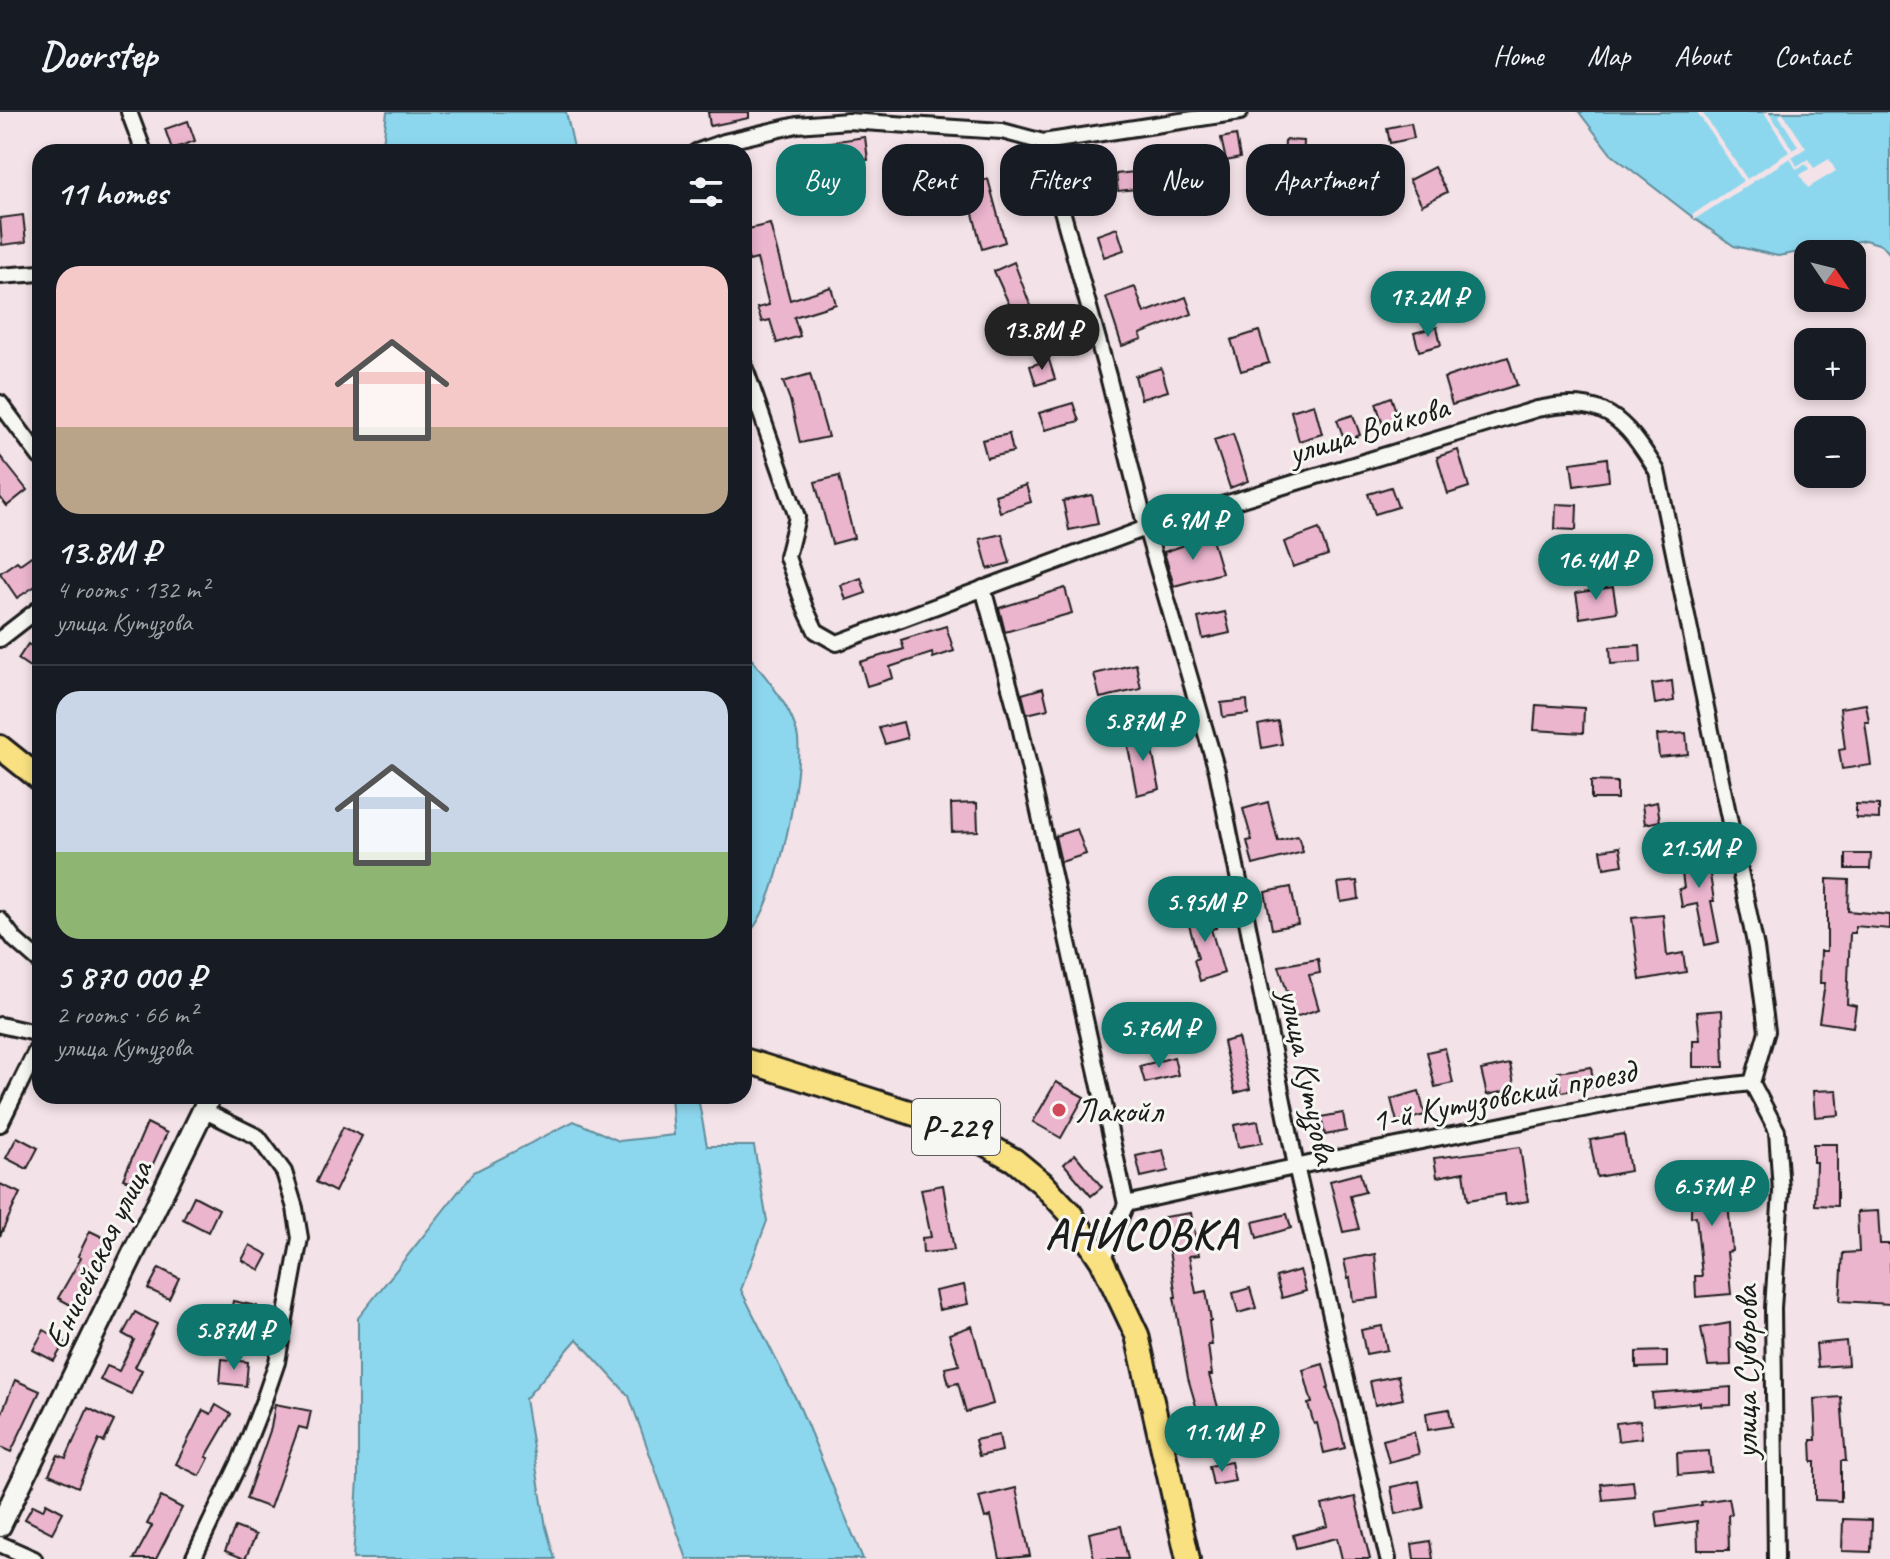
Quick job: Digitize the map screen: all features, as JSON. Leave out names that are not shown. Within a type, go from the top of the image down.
[{"type":"main road","points":[[0,747],[32,773]]},
{"type":"main road","name":"Р-229","points":[[754,1063],[953,1126],[1014,1160],[1042,1183],[1070,1213],[1102,1261],[1137,1335],[1188,1559]]},
{"type":"street","points":[[129,112],[141,144]]},
{"type":"street","points":[[726,144],[797,125],[848,121],[1002,131],[1043,142],[1240,112]]},
{"type":"street","name":"улица Кутузова","points":[[1043,142],[1108,376],[1146,528],[1217,771],[1296,1166],[1388,1559]]},
{"type":"street","points":[[0,276],[32,274]]},
{"type":"street","name":"улица Войкова","points":[[752,388],[797,517],[787,557],[816,631],[837,643],[1146,528],[1537,409],[1572,404],[1604,410],[1639,442],[1657,471],[1756,948],[1767,1031],[1752,1083]]},
{"type":"street","points":[[0,403],[32,446]]},
{"type":"street","points":[[983,588],[1018,717],[1126,1204],[1102,1261]]},
{"type":"street","points":[[0,639],[32,614]]},
{"type":"street","points":[[0,920],[15,940],[32,955]]},
{"type":"street","points":[[0,1025],[32,1032]]},
{"type":"street","points":[[0,1124],[32,1059]]},
{"type":"street","name":"1-й Кутузовский проезд","points":[[1126,1204],[1296,1166],[1672,1092],[1752,1083]]},
{"type":"street","name":"улица Суворова","points":[[1752,1083],[1777,1131],[1781,1191],[1773,1308],[1776,1559]]},
{"type":"street","name":"Енисейская улица","points":[[0,1526],[206,1104]]},
{"type":"street","points":[[193,1559],[240,1461],[273,1375],[300,1238],[284,1172],[258,1137],[208,1104]]},
{"type":"street","points":[[0,1544],[34,1559]]},
{"type":"water","points":[[387,112],[566,112],[573,144],[383,144]]},
{"type":"water","points":[[1579,112],[1890,112],[1890,254],[1882,245],[1866,240],[1794,240],[1794,253],[1778,256],[1734,246],[1611,154]]},
{"type":"water","points":[[752,660],[791,716],[798,739],[796,783],[784,845],[776,876],[752,928]]},
{"type":"water","points":[[672,1104],[699,1104],[707,1146],[754,1146],[767,1221],[741,1290],[798,1403],[863,1559],[687,1559],[629,1396],[577,1339],[525,1399],[546,1527],[555,1559],[353,1559],[358,1479],[358,1318],[474,1172],[574,1121],[619,1141],[674,1135]]},
{"type":"pier","points":[[1697,112],[1702,112],[1747,179],[1789,152],[1764,112],[1769,112],[1793,150],[1798,146],[1779,116],[1783,113],[1806,148],[1792,157],[1797,166],[1808,159],[1814,168],[1829,159],[1836,171],[1808,188],[1800,175],[1809,169],[1806,164],[1796,169],[1790,158],[1695,219],[1692,215],[1743,181]]},
{"type":"building","points":[[708,112],[749,112],[749,118],[710,126]]},
{"type":"building","points":[[188,121],[195,141],[170,144],[165,129]]},
{"type":"building","points":[[1411,123],[1414,138],[1390,143],[1387,128]]},
{"type":"building","points":[[1236,135],[1240,158],[1230,160],[1230,144],[1222,144],[1221,138]]},
{"type":"building","points":[[865,137],[866,144],[823,144]]},
{"type":"building","points":[[1285,140],[1304,141],[1304,144],[1285,144]]},
{"type":"building","points":[[1434,167],[1447,192],[1422,205],[1409,180]]},
{"type":"building","points":[[1133,172],[1133,189],[1118,191],[1117,174]]},
{"type":"building","points":[[988,179],[1005,242],[982,249],[974,216],[984,216],[984,180]]},
{"type":"building","points":[[23,215],[26,242],[2,245],[0,218]]},
{"type":"building","points":[[770,224],[790,300],[831,287],[836,304],[794,317],[800,336],[777,343],[770,320],[762,322],[757,308],[769,305],[757,259],[752,260],[752,228]]},
{"type":"building","points":[[1117,228],[1124,250],[1104,257],[1097,235]]},
{"type":"building","points":[[1014,262],[1041,334],[1018,343],[1010,319],[1015,317],[994,271]]},
{"type":"building","points":[[1135,287],[1144,313],[1186,297],[1192,314],[1140,334],[1142,339],[1122,346],[1106,297]]},
{"type":"building","points":[[1437,327],[1441,345],[1419,351],[1414,333]]},
{"type":"building","points":[[1259,331],[1269,363],[1241,371],[1231,340]]},
{"type":"building","points":[[1508,357],[1517,385],[1452,405],[1444,378]]},
{"type":"building","points":[[1049,360],[1055,379],[1036,385],[1030,366]]},
{"type":"building","points":[[1161,368],[1168,391],[1141,399],[1135,376]]},
{"type":"building","points":[[810,374],[828,437],[800,443],[783,382]]},
{"type":"building","points":[[1391,397],[1400,423],[1384,428],[1376,403]]},
{"type":"building","points":[[1073,403],[1079,421],[1045,430],[1039,413]]},
{"type":"building","points":[[1314,404],[1322,434],[1299,441],[1291,411]]},
{"type":"building","points":[[1353,415],[1360,435],[1345,441],[1337,420]]},
{"type":"building","points":[[1009,434],[1013,452],[987,458],[982,440]]},
{"type":"building","points":[[1233,434],[1248,481],[1230,488],[1214,440]]},
{"type":"building","points":[[1458,450],[1469,487],[1448,494],[1437,457]]},
{"type":"building","points":[[0,456],[27,490],[7,506],[0,497]]},
{"type":"building","points":[[1607,458],[1609,481],[1574,486],[1571,463]]},
{"type":"building","points":[[839,476],[854,538],[832,544],[815,482]]},
{"type":"building","points":[[1026,485],[1031,502],[1000,512],[995,495]]},
{"type":"building","points":[[1391,487],[1398,507],[1375,514],[1368,494]]},
{"type":"building","points":[[1092,495],[1098,524],[1069,530],[1063,501]]},
{"type":"building","points":[[1556,504],[1577,505],[1576,530],[1555,529]]},
{"type":"building","points":[[1319,529],[1328,555],[1293,567],[1284,542]]},
{"type":"building","points":[[1002,534],[1010,563],[988,569],[980,539]]},
{"type":"building","points":[[1211,536],[1222,573],[1174,586],[1164,552]]},
{"type":"building","points":[[32,556],[32,588],[17,598],[0,573],[17,561],[20,564]]},
{"type":"building","points":[[861,578],[866,593],[846,600],[841,585]]},
{"type":"building","points":[[1613,587],[1617,612],[1580,618],[1576,593]]},
{"type":"building","points":[[1065,588],[1072,613],[1005,632],[999,608]]},
{"type":"building","points":[[1225,612],[1230,633],[1203,639],[1198,618]]},
{"type":"building","points":[[946,626],[954,651],[933,658],[932,653],[890,667],[893,678],[867,686],[860,662],[904,649],[901,640]]},
{"type":"building","points":[[28,644],[32,647],[32,669],[18,659]]},
{"type":"building","points":[[1640,645],[1641,662],[1611,664],[1610,647]]},
{"type":"building","points":[[1136,664],[1141,689],[1100,698],[1094,674]]},
{"type":"building","points":[[1672,681],[1674,701],[1655,704],[1652,684]]},
{"type":"building","points":[[1043,688],[1048,709],[1027,714],[1022,694]]},
{"type":"building","points":[[1247,700],[1248,714],[1223,717],[1221,703]]},
{"type":"building","points":[[1866,704],[1869,722],[1865,722],[1871,765],[1842,769],[1839,750],[1845,749],[1840,708]]},
{"type":"building","points":[[1536,705],[1584,708],[1583,733],[1534,730]]},
{"type":"building","points":[[1278,721],[1282,744],[1262,748],[1258,725]]},
{"type":"building","points":[[903,722],[907,738],[885,744],[879,728]]},
{"type":"building","points":[[1148,732],[1160,789],[1137,795],[1126,736]]},
{"type":"building","points":[[1686,733],[1688,754],[1659,757],[1657,735]]},
{"type":"building","points":[[1591,781],[1617,782],[1617,799],[1591,799]]},
{"type":"building","points":[[1268,802],[1278,841],[1298,836],[1303,852],[1253,865],[1247,841],[1252,840],[1243,809]]},
{"type":"building","points":[[1657,802],[1660,821],[1645,824],[1642,805]]},
{"type":"building","points":[[977,803],[978,831],[952,832],[951,804]]},
{"type":"building","points":[[1856,804],[1879,805],[1879,819],[1856,818]]},
{"type":"building","points":[[1077,829],[1086,854],[1061,862],[1055,836]]},
{"type":"building","points":[[1620,847],[1623,865],[1604,868],[1601,850]]},
{"type":"building","points":[[1706,848],[1719,942],[1705,945],[1697,904],[1682,907],[1679,889],[1684,888],[1679,851]]},
{"type":"building","points":[[1846,854],[1871,854],[1870,869],[1846,869]]},
{"type":"building","points":[[1827,879],[1849,880],[1848,911],[1890,915],[1890,929],[1855,926],[1855,933],[1850,933],[1847,1004],[1856,1006],[1853,1027],[1819,1022],[1825,983],[1820,983],[1821,951],[1827,951]]},
{"type":"building","points":[[1357,881],[1359,899],[1341,902],[1338,883]]},
{"type":"building","points":[[1291,887],[1298,924],[1272,929],[1265,892]]},
{"type":"building","points":[[1210,907],[1216,928],[1211,929],[1224,973],[1200,981],[1194,960],[1198,958],[1186,914]]},
{"type":"building","points":[[1663,915],[1667,956],[1683,953],[1686,972],[1640,980],[1632,918]]},
{"type":"building","points":[[1318,959],[1320,973],[1309,975],[1319,1009],[1295,1017],[1279,966]]},
{"type":"building","points":[[1722,1010],[1724,1067],[1693,1067],[1693,1040],[1700,1040],[1697,1012]]},
{"type":"building","points":[[1238,1038],[1250,1089],[1235,1093],[1223,1042]]},
{"type":"building","points":[[1445,1048],[1453,1083],[1435,1087],[1427,1052]]},
{"type":"building","points":[[1174,1057],[1178,1075],[1145,1083],[1140,1066]]},
{"type":"building","points":[[1510,1064],[1515,1089],[1487,1095],[1481,1070]]},
{"type":"building","points":[[1591,1067],[1594,1087],[1561,1092],[1558,1072]]},
{"type":"building","points":[[1056,1082],[1084,1097],[1061,1138],[1033,1122]]},
{"type":"building","points":[[1837,1090],[1839,1115],[1815,1117],[1813,1091]]},
{"type":"building","points":[[1419,1091],[1425,1115],[1397,1122],[1391,1099]]},
{"type":"building","points":[[1343,1113],[1346,1131],[1325,1135],[1321,1117]]},
{"type":"building","points":[[1258,1121],[1262,1143],[1238,1147],[1234,1125]]},
{"type":"building","points":[[147,1123],[167,1133],[143,1186],[123,1179]]},
{"type":"building","points":[[343,1127],[362,1136],[335,1192],[316,1182]]},
{"type":"building","points":[[1624,1134],[1630,1171],[1597,1177],[1590,1140]]},
{"type":"building","points":[[17,1137],[38,1148],[27,1169],[6,1158]]},
{"type":"building","points":[[1813,1144],[1837,1144],[1837,1206],[1815,1205],[1816,1162],[1813,1162]]},
{"type":"building","points":[[1520,1147],[1528,1201],[1506,1205],[1505,1194],[1468,1200],[1464,1172],[1437,1177],[1434,1158]]},
{"type":"building","points":[[1163,1150],[1168,1171],[1141,1177],[1136,1156]]},
{"type":"building","points":[[1075,1154],[1102,1187],[1091,1196],[1064,1164]]},
{"type":"building","points":[[1725,1163],[1732,1251],[1727,1252],[1731,1294],[1696,1297],[1695,1276],[1702,1276],[1696,1216],[1691,1217],[1692,1164]]},
{"type":"building","points":[[1360,1173],[1365,1192],[1350,1196],[1359,1229],[1343,1232],[1330,1181]]},
{"type":"building","points":[[0,1184],[20,1193],[0,1236]]},
{"type":"building","points":[[943,1185],[954,1250],[923,1253],[922,1238],[931,1237],[921,1189]]},
{"type":"building","points":[[194,1196],[219,1209],[208,1232],[183,1219]]},
{"type":"building","points":[[1878,1211],[1880,1244],[1890,1244],[1890,1304],[1840,1301],[1843,1253],[1859,1252],[1857,1212]]},
{"type":"building","points":[[1191,1213],[1199,1255],[1189,1256],[1196,1293],[1206,1291],[1211,1321],[1212,1345],[1208,1345],[1212,1375],[1209,1375],[1219,1411],[1225,1409],[1232,1432],[1203,1440],[1188,1378],[1164,1217]]},
{"type":"building","points":[[1287,1214],[1291,1228],[1257,1238],[1253,1222]]},
{"type":"building","points":[[90,1231],[113,1242],[80,1310],[58,1298],[81,1258],[78,1256]]},
{"type":"building","points":[[250,1245],[268,1255],[260,1270],[242,1260]]},
{"type":"building","points":[[1375,1254],[1379,1298],[1353,1301],[1344,1260]]},
{"type":"building","points":[[159,1268],[179,1278],[169,1299],[148,1289]]},
{"type":"building","points":[[1300,1270],[1306,1291],[1282,1298],[1276,1277]]},
{"type":"building","points":[[964,1285],[968,1304],[939,1310],[935,1291]]},
{"type":"building","points":[[1250,1288],[1256,1308],[1238,1313],[1233,1293]]},
{"type":"building","points":[[233,1301],[257,1306],[251,1335],[227,1330]]},
{"type":"building","points":[[135,1312],[157,1324],[135,1367],[142,1370],[131,1394],[100,1380],[107,1366],[119,1371],[134,1340],[123,1334]]},
{"type":"building","points":[[1730,1323],[1731,1365],[1708,1366],[1701,1328]]},
{"type":"building","points":[[972,1326],[993,1404],[966,1412],[958,1383],[949,1385],[945,1368],[959,1365],[949,1334]]},
{"type":"building","points":[[1382,1326],[1387,1350],[1366,1354],[1361,1330]]},
{"type":"building","points":[[44,1330],[65,1342],[54,1361],[33,1350]]},
{"type":"building","points":[[1846,1341],[1848,1365],[1818,1367],[1816,1344]]},
{"type":"building","points":[[1667,1351],[1667,1367],[1636,1368],[1636,1352]]},
{"type":"building","points":[[222,1359],[248,1362],[246,1386],[220,1383]]},
{"type":"building","points":[[1323,1364],[1345,1448],[1324,1453],[1317,1423],[1314,1424],[1308,1404],[1312,1403],[1303,1370]]},
{"type":"building","points":[[1398,1376],[1403,1399],[1375,1405],[1370,1381]]},
{"type":"building","points":[[15,1380],[40,1391],[11,1452],[0,1447],[0,1418]]},
{"type":"building","points":[[1731,1387],[1731,1405],[1700,1406],[1700,1402],[1653,1407],[1652,1393]]},
{"type":"building","points":[[1841,1397],[1846,1461],[1841,1461],[1841,1501],[1815,1500],[1815,1462],[1812,1462],[1811,1440],[1816,1440],[1814,1399]]},
{"type":"building","points":[[275,1404],[311,1411],[307,1429],[299,1427],[270,1508],[246,1499],[271,1428]]},
{"type":"building","points":[[216,1405],[231,1414],[206,1457],[209,1458],[200,1476],[176,1464],[203,1410],[211,1414]]},
{"type":"building","points":[[88,1408],[114,1421],[104,1442],[99,1440],[78,1487],[49,1474],[58,1455],[66,1458]]},
{"type":"building","points":[[1449,1409],[1452,1426],[1428,1430],[1426,1413]]},
{"type":"building","points":[[1640,1420],[1642,1438],[1618,1441],[1616,1423]]},
{"type":"building","points":[[1414,1432],[1419,1454],[1389,1462],[1383,1440]]},
{"type":"building","points":[[999,1435],[1002,1451],[979,1456],[975,1440]]},
{"type":"building","points":[[1709,1451],[1711,1472],[1678,1475],[1677,1453]]},
{"type":"building","points":[[1231,1462],[1235,1481],[1213,1485],[1209,1466]]},
{"type":"building","points":[[1419,1481],[1424,1508],[1396,1514],[1391,1487]]},
{"type":"building","points":[[1633,1481],[1635,1497],[1603,1500],[1601,1484]]},
{"type":"building","points":[[1016,1488],[1030,1556],[1000,1559],[991,1516],[985,1518],[979,1497]]},
{"type":"building","points":[[161,1497],[182,1508],[156,1559],[134,1559],[152,1526],[147,1524]]},
{"type":"building","points":[[1355,1497],[1370,1559],[1342,1559],[1337,1538],[1296,1548],[1293,1535],[1328,1526],[1322,1505]]},
{"type":"building","points":[[1729,1498],[1732,1514],[1728,1515],[1729,1550],[1698,1550],[1697,1521],[1658,1527],[1656,1512]]},
{"type":"building","points":[[46,1503],[63,1512],[52,1533],[25,1519],[33,1505],[43,1510]]},
{"type":"building","points":[[1843,1519],[1872,1520],[1871,1552],[1842,1551]]},
{"type":"building","points":[[1121,1526],[1128,1559],[1094,1559],[1089,1533]]},
{"type":"building","points":[[235,1527],[256,1535],[245,1559],[225,1551]]},
{"type":"building","points":[[1430,1541],[1433,1559],[1414,1559],[1412,1544]]},
{"type":"place","name":"Лакойл","points":[[1059,1110]]},
{"type":"district","name":"АНИСОВКА","points":[[1142,1233]]}]
